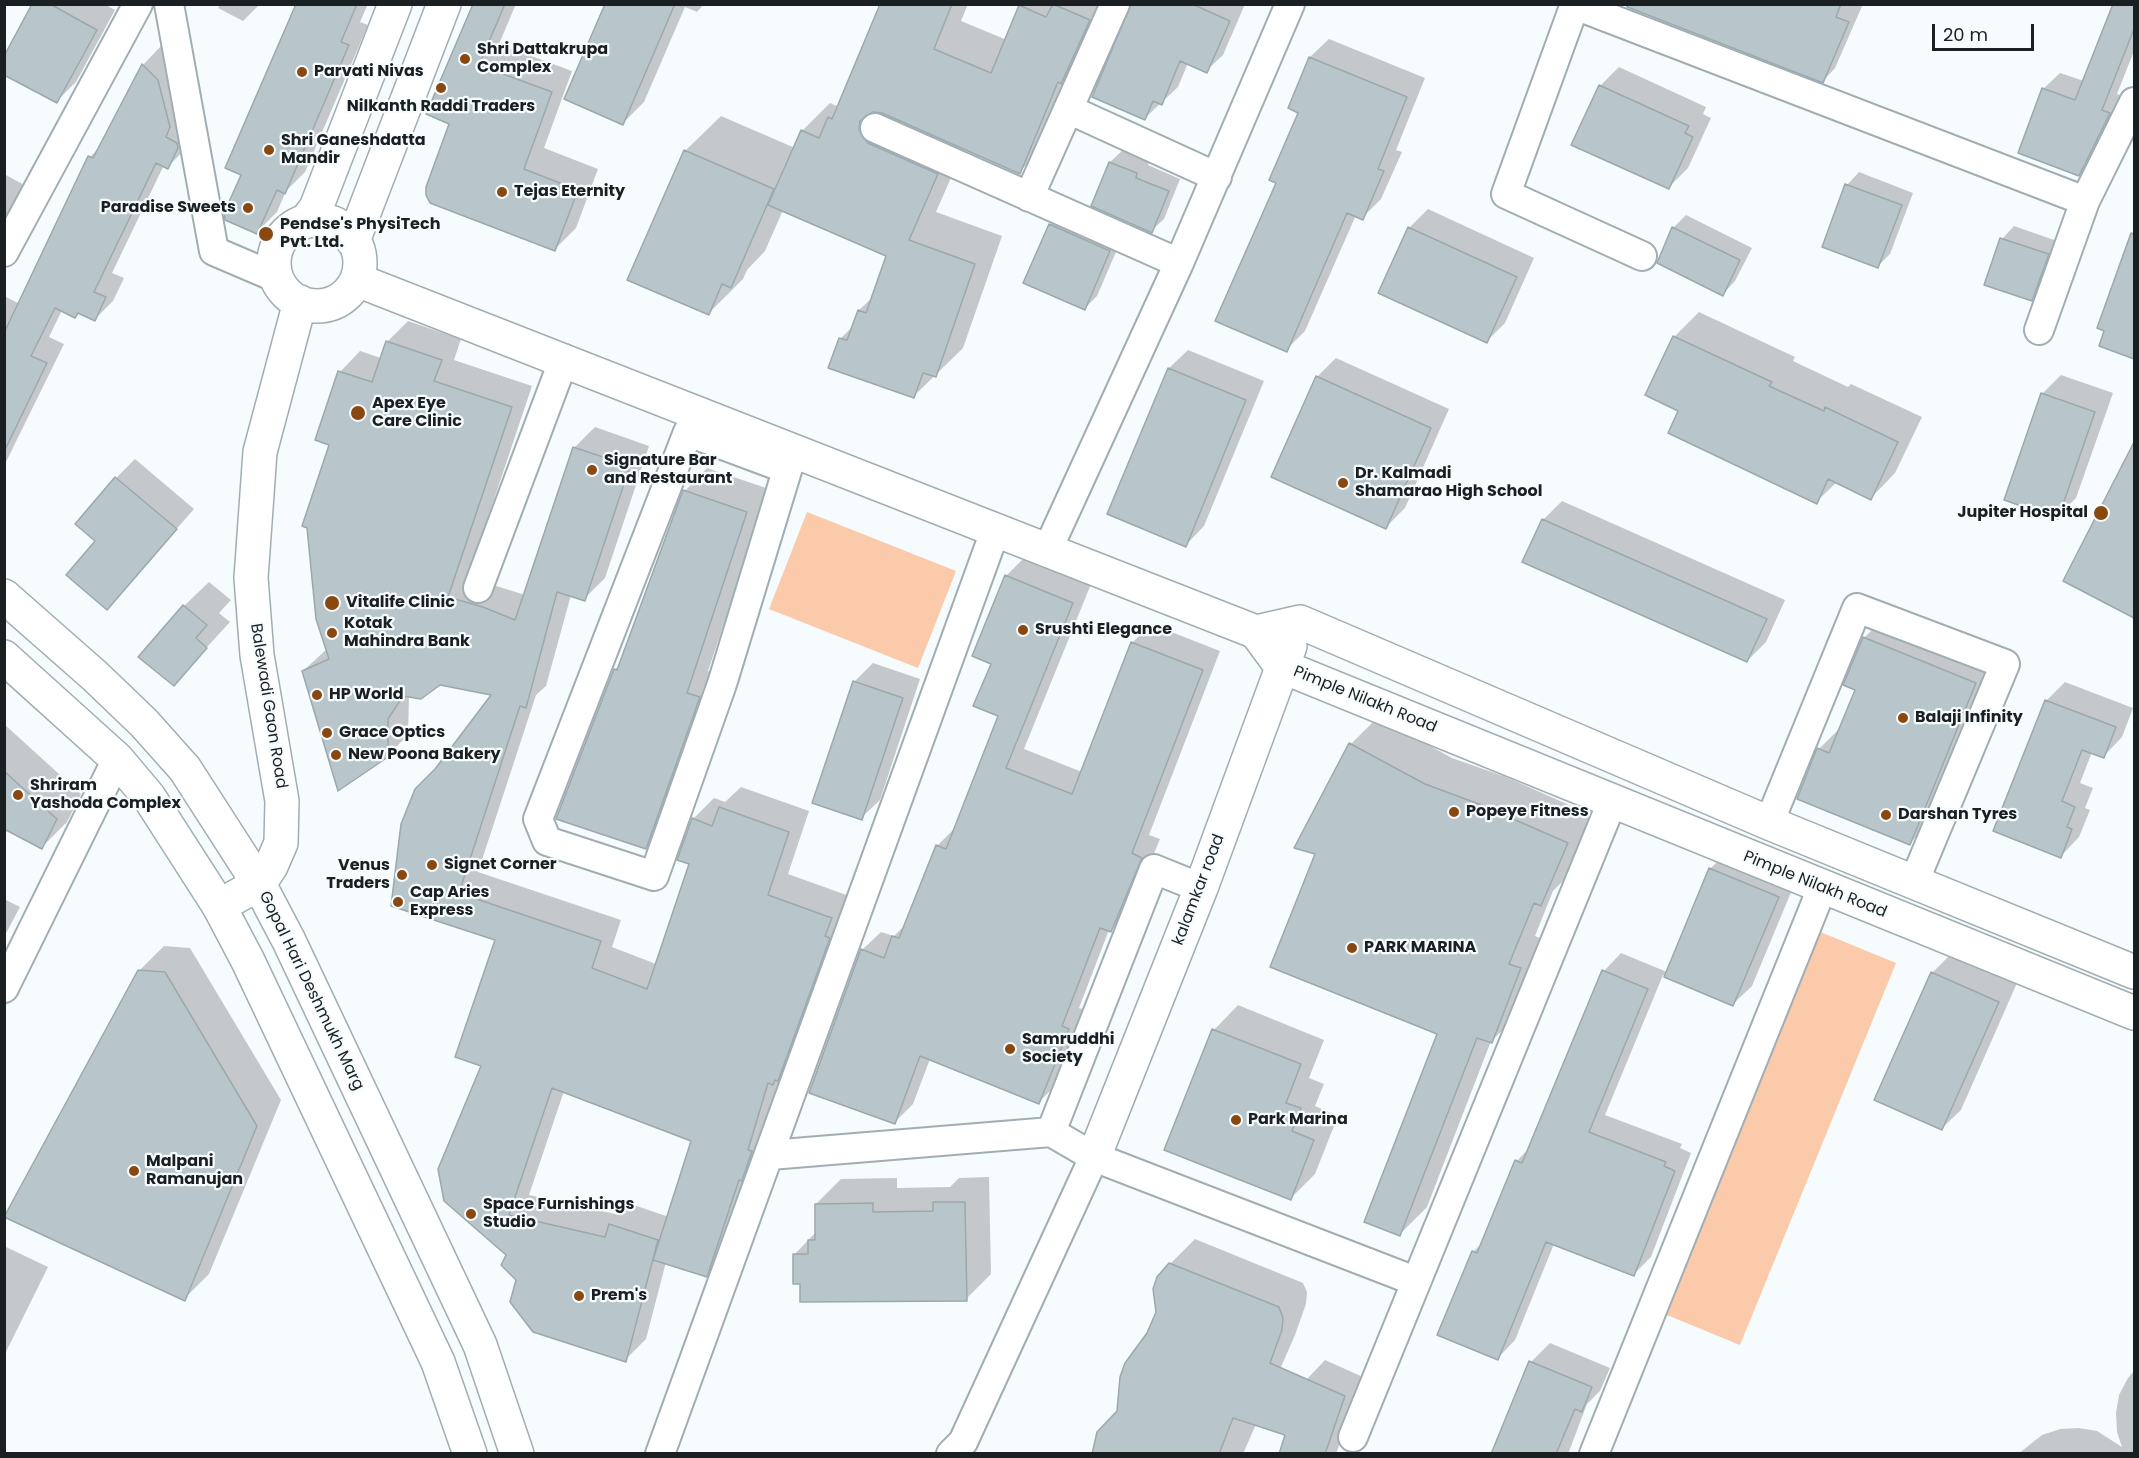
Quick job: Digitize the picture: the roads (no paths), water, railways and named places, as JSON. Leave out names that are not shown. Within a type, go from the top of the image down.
[{"type":"main road","points":[[306,221],[316,208],[395,4]]},
{"type":"main road","points":[[353,241],[444,4]]},
{"type":"main road","points":[[318,219],[334,223],[348,233],[353,241],[360,264],[357,280],[347,294],[334,302],[315,306],[300,302],[286,292],[277,278],[274,262],[277,245],[287,231],[306,221],[318,219]]},
{"type":"main road","points":[[357,280],[564,359],[790,460],[995,531],[1256,632],[1300,622],[1769,823],[2134,972]]},
{"type":"main road","name":"Balewadi Gaon Road","points":[[219,906],[259,884],[272,866],[281,843],[282,801],[257,655],[251,578],[259,464],[300,302]]},
{"type":"main road","name":"Gopal Hari Deshmukh Marg","points":[[4,596],[144,723],[196,784],[259,884],[289,941],[480,1346],[517,1454]]},
{"type":"main road","name":"kalamkar road","points":[[1094,1157],[1201,888],[1281,666],[1300,622]]},
{"type":"main road","name":"Pimple Nilakh Road","points":[[1256,632],[1281,666],[2134,1013]]},
{"type":"main road","points":[[4,657],[117,759],[149,797],[219,906],[248,961],[438,1362],[470,1454]]},
{"type":"main road","points":[[164,819],[196,784]]},
{"type":"street","points":[[4,252],[138,4]]},
{"type":"street","points":[[169,4],[214,251],[277,278]]},
{"type":"street","points":[[1029,197],[1115,4]]},
{"type":"street","points":[[1047,551],[1179,264],[1290,4]]},
{"type":"street","points":[[1642,256],[1506,194],[1575,5],[2085,201]]},
{"type":"street","points":[[2039,330],[2085,201],[2134,102]]},
{"type":"street","points":[[1068,109],[1217,177]]},
{"type":"street","points":[[875,128],[1179,264]]},
{"type":"street","points":[[478,588],[564,359]]},
{"type":"street","points":[[688,432],[790,460],[722,684],[654,876],[547,841],[538,819],[688,432]]},
{"type":"street","points":[[660,1454],[995,531]]},
{"type":"street","points":[[1769,823],[1857,608],[2005,664],[1914,882]]},
{"type":"street","points":[[4,988],[117,759]]},
{"type":"street","points":[[1353,1437],[1612,802]]},
{"type":"street","points":[[1051,1132],[1154,869],[1201,888]]},
{"type":"street","points":[[1594,1454],[1822,888]]},
{"type":"street","points":[[770,1155],[1051,1132],[1094,1157],[1415,1281]]},
{"type":"street","points":[[951,1454],[963,1442],[1094,1157]]},
{"type":"place","name":"Shri Dattakrupa Complex","points":[[465,59]]},
{"type":"place","name":"Parvati Nivas","points":[[302,72]]},
{"type":"place","name":"Nilkanth Raddi Traders","points":[[441,88]]},
{"type":"place","name":"Shri Ganeshdatta Mandir","points":[[269,150]]},
{"type":"place","name":"Tejas Eternity","points":[[502,192]]},
{"type":"place","name":"Paradise Sweets","points":[[248,208]]},
{"type":"place","name":"Pendse's PhysiTech Pvt. Ltd.","points":[[266,234]]},
{"type":"place","name":"Apex Eye Care Clinic","points":[[358,413]]},
{"type":"place","name":"Signature Bar and Restaurant","points":[[592,470]]},
{"type":"place","name":"Dr. Kalmadi Shamarao High School","points":[[1343,483]]},
{"type":"place","name":"Jupiter Hospital","points":[[2101,513]]},
{"type":"place","name":"Vitalife Clinic","points":[[332,603]]},
{"type":"place","name":"Srushti Elegance","points":[[1023,630]]},
{"type":"place","name":"Kotak Mahindra Bank","points":[[332,633]]},
{"type":"place","name":"HP World","points":[[317,695]]},
{"type":"place","name":"Balaji Infinity","points":[[1903,718]]},
{"type":"place","name":"Grace Optics","points":[[327,733]]},
{"type":"place","name":"New Poona Bakery","points":[[336,755]]},
{"type":"place","name":"Shriram Yashoda Complex","points":[[18,795]]},
{"type":"place","name":"Popeye Fitness","points":[[1454,812]]},
{"type":"place","name":"Darshan Tyres","points":[[1886,815]]},
{"type":"place","name":"Signet Corner","points":[[432,865]]},
{"type":"place","name":"Venus Traders","points":[[402,875]]},
{"type":"place","name":"Cap Aries Express","points":[[398,902]]},
{"type":"place","name":"PARK MARINA","points":[[1352,948]]},
{"type":"place","name":"Samruddhi Society","points":[[1010,1049]]},
{"type":"place","name":"Park Marina","points":[[1236,1120]]},
{"type":"place","name":"Malpani Ramanujan","points":[[134,1171]]},
{"type":"place","name":"Space Furnishings Studio","points":[[471,1214]]},
{"type":"place","name":"Prem's","points":[[579,1296]]}]
